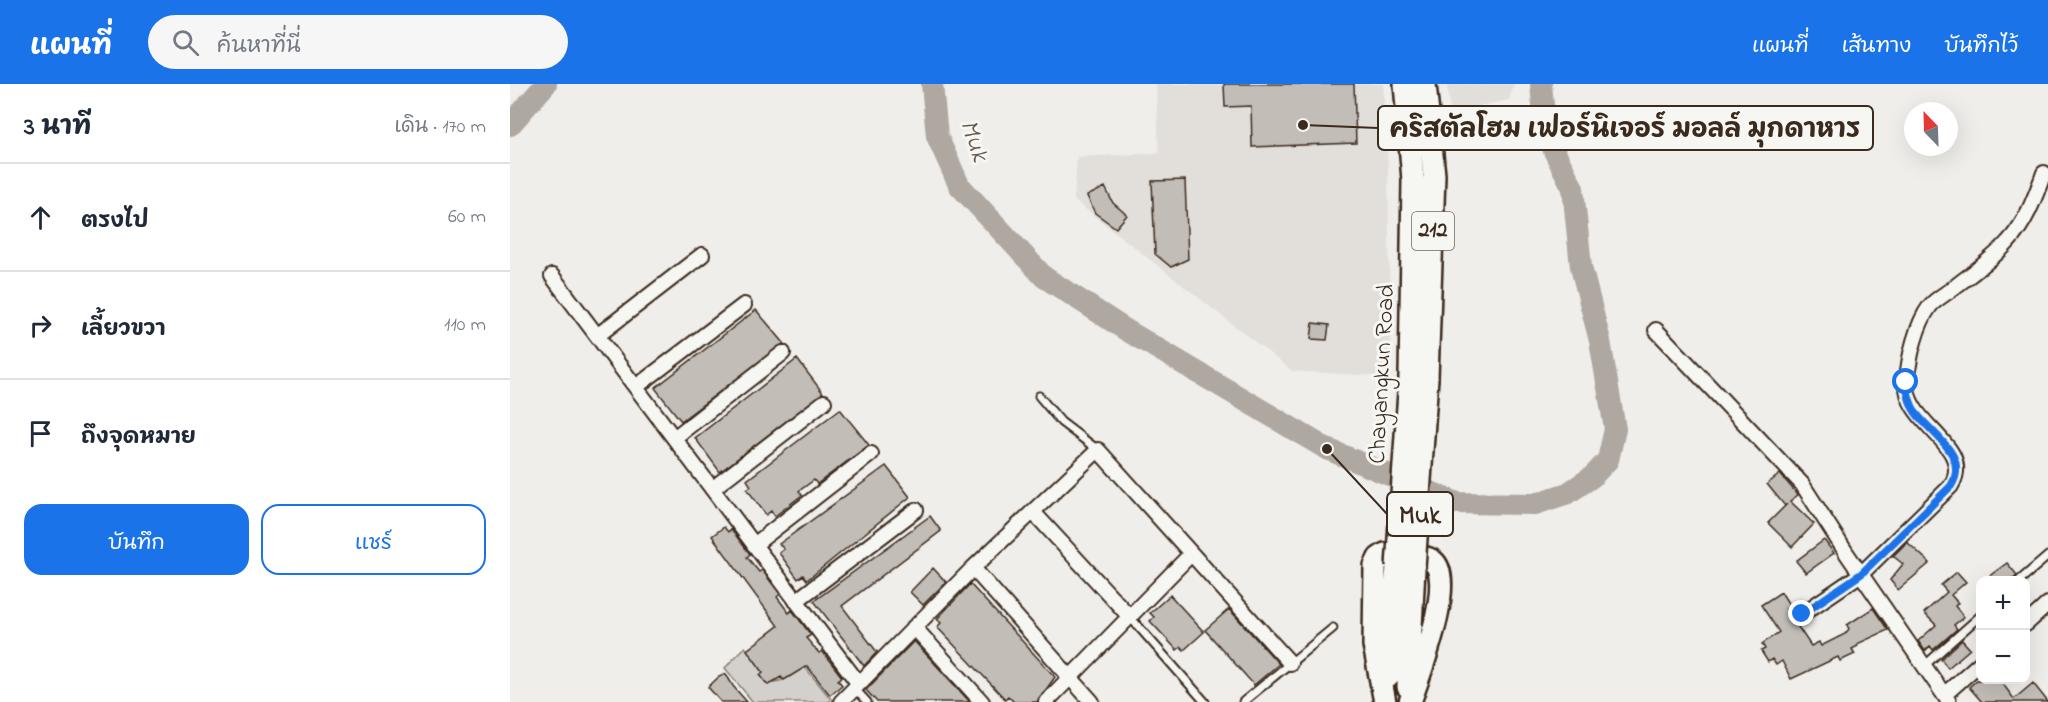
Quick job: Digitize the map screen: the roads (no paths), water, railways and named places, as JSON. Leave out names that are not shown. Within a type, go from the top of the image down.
[{"type":"main road","name":"Chayangkun Road","points":[[1405,84],[1413,180],[1418,378]]},
{"type":"main road","name":"Chayangkun Road","points":[[1386,702],[1406,568],[1434,176],[1425,84]]},
{"type":"main road","points":[[1386,702],[1374,645],[1376,566],[1379,558],[1385,554],[1430,559],[1437,565],[1441,576],[1437,616],[1430,644],[1409,702]]},
{"type":"main road","name":"Chayangkun Road","points":[[1406,568],[1409,702]]},
{"type":"street","points":[[1802,614],[1861,574],[1951,486],[1956,477],[1953,454],[1915,412],[1908,399],[1906,382],[1919,326],[1931,305],[1995,255],[2010,240],[2030,208],[2044,173]]},
{"type":"street","points":[[597,336],[702,255]]},
{"type":"street","points":[[552,276],[796,601],[857,687]]},
{"type":"street","points":[[636,387],[744,305]]},
{"type":"street","points":[[1656,330],[1791,471],[1947,698],[1976,667]]},
{"type":"street","points":[[674,438],[783,353]]},
{"type":"street","points":[[712,489],[824,402]]},
{"type":"street","points":[[841,702],[973,568],[1034,513],[1098,450],[1290,663]]},
{"type":"street","points":[[754,545],[871,454]]},
{"type":"street","points":[[796,601],[916,510]]},
{"type":"street","points":[[1034,513],[1130,617]]},
{"type":"street","points":[[1046,702],[1191,554]]},
{"type":"street","points":[[973,568],[1092,702]]},
{"type":"street","points":[[2030,620],[2048,604]]},
{"type":"street","points":[[914,627],[982,702]]},
{"type":"lane","points":[[1039,396],[1061,422],[1098,450]]},
{"type":"lane","points":[[2024,576],[2048,555]]},
{"type":"lane","points":[[1130,617],[1205,702]]},
{"type":"lane","points":[[1924,666],[1976,620]]},
{"type":"lane","points":[[1243,702],[1333,628]]},
{"type":"lane","points":[[857,687],[867,702]]},
{"type":"waterway","name":"Muk","points":[[510,125],[546,84]]},
{"type":"waterway","name":"Muk","points":[[932,84],[937,136],[959,185],[1044,277],[1126,330],[1327,449],[1457,503],[1535,504],[1568,493],[1592,477],[1608,460],[1615,429],[1600,341],[1581,267],[1573,188],[1554,151],[1543,105],[1541,84]]},
{"type":"place","name":"คริสตัลโฮม เฟอร์นิเจอร์ มอลล์ มุกดาหาร","points":[[1303,125]]},
{"type":"place","name":"Muk","points":[[1327,449]]}]
